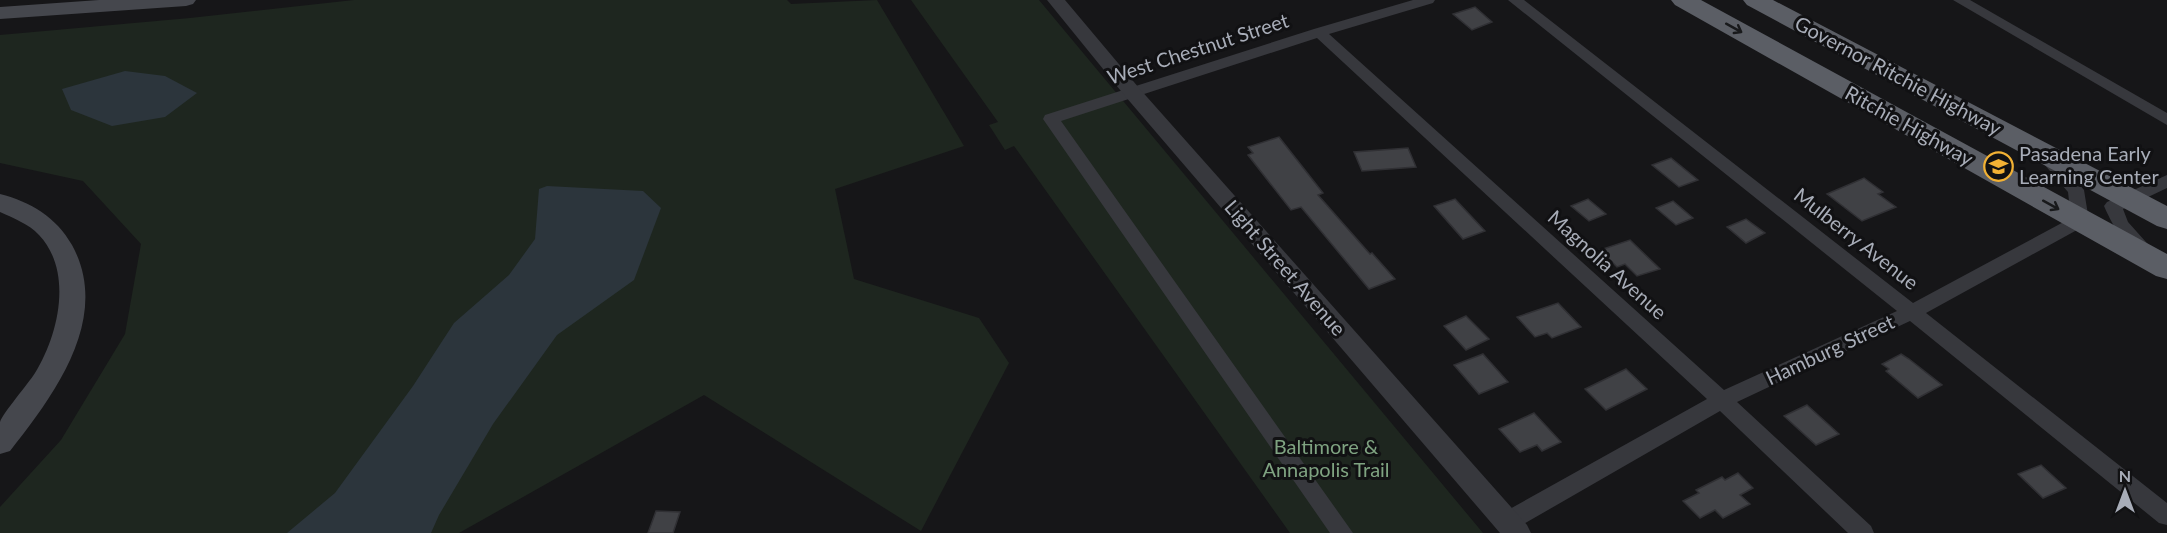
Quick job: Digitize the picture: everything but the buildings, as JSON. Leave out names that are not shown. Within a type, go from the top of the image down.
[{"type":"highway","name":"Ritchie Highway","points":[[1683,0],[2161,265]]},
{"type":"highway","points":[[1750,0],[1783,15]]},
{"type":"highway","name":"Governor Ritchie Highway","points":[[1755,0],[2167,219]]},
{"type":"main road","points":[[0,12],[186,0]]},
{"type":"main road","points":[[0,202],[22,212],[48,229],[60,245],[69,266],[73,289],[72,310],[54,364],[20,418],[0,442]]},
{"type":"street","name":"Light Street Avenue","points":[[1056,0],[1132,92],[1512,527]]},
{"type":"street","name":"West Chestnut Street","points":[[1342,533],[1051,119],[1319,32],[1428,0]]},
{"type":"street","name":"Mulberry Avenue","points":[[1515,0],[2167,516]]},
{"type":"street","points":[[1960,0],[2167,120]]},
{"type":"street","name":"Magnolia Avenue","points":[[1319,32],[1722,400],[1863,533]]},
{"type":"street","points":[[2040,151],[2076,190],[2080,221]]},
{"type":"street","points":[[2161,265],[2121,225],[2113,207],[2167,181]]},
{"type":"street","name":"Hamburg Street","points":[[1512,527],[1722,400],[1912,312],[2080,221]]},
{"type":"green space","points":[[354,0],[787,0],[791,4],[877,0],[964,146],[835,189],[854,279],[979,318],[1009,363],[921,531],[704,395],[459,533],[0,533],[0,507],[61,440],[125,334],[141,244],[83,181],[0,163],[0,35]]},
{"type":"green space","name":"Baltimore & Annapolis Trail","points":[[911,0],[1039,0],[1483,533],[1290,533],[1014,146],[1005,150],[989,125],[998,122]]},
{"type":"shaded area","points":[[125,71],[165,76],[197,93],[165,117],[112,126],[71,110],[62,89]]},
{"type":"shaded area","points":[[547,186],[643,191],[661,208],[634,280],[557,335],[493,424],[439,515],[431,533],[287,533],[335,493],[413,386],[454,323],[509,275],[535,239],[539,189]]},
{"type":"place","name":"Pasadena Early Learning Center","points":[[1998,166]]}]
